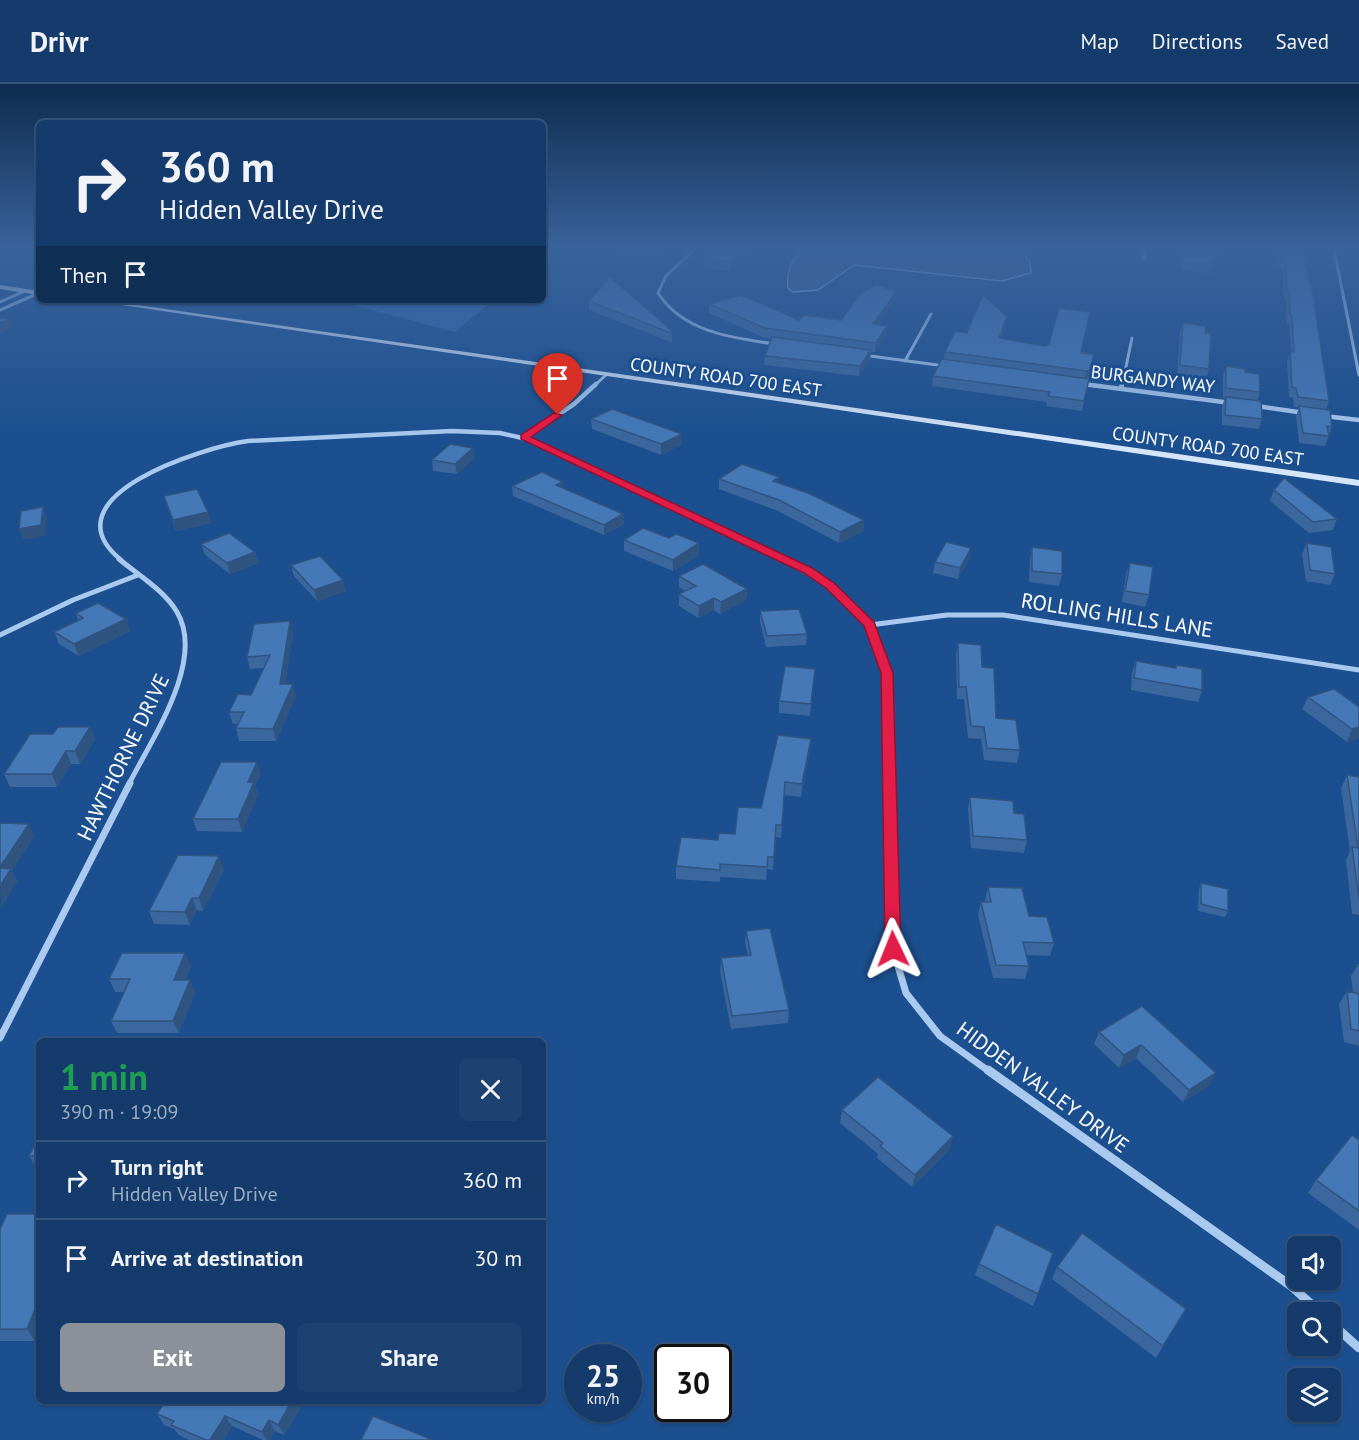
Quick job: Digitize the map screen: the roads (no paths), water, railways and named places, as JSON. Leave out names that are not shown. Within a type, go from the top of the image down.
[{"type":"main road","name":"COUNTY ROAD 700 EAST","points":[[174,312],[1359,483]]},
{"type":"street","points":[[673,312],[696,325],[741,339],[781,345]]},
{"type":"street","points":[[1347,312],[1359,375]]},
{"type":"street","points":[[905,361],[931,314]]},
{"type":"street","points":[[1121,389],[1132,338]]},
{"type":"street","points":[[1353,345],[1359,345]]},
{"type":"street","points":[[860,355],[949,366]]},
{"type":"street","points":[[524,437],[574,404],[606,375]]},
{"type":"street","name":"BURGANDY WAY","points":[[1074,383],[1243,405]]},
{"type":"street","points":[[1254,406],[1312,414]]},
{"type":"street","points":[[1324,416],[1359,420]]},
{"type":"street","name":"HAWTHORNE DRIVE","points":[[0,1038],[176,691],[182,673],[185,640],[177,611],[169,599],[105,545],[100,528],[102,519],[112,501],[131,484],[156,468],[187,456],[239,442],[349,435],[474,431],[524,437]]},
{"type":"street","name":"HIDDEN VALLEY DRIVE","points":[[524,437],[808,571],[830,585],[870,625],[887,673],[893,949],[906,993],[940,1036],[1291,1286],[1309,1302]]},
{"type":"street","points":[[0,635],[73,600],[138,575]]},
{"type":"street","name":"ROLLING HILLS LANE","points":[[870,625],[947,615],[1003,615],[1359,670]]},
{"type":"street","points":[[1341,1332],[1359,1348]]}]
